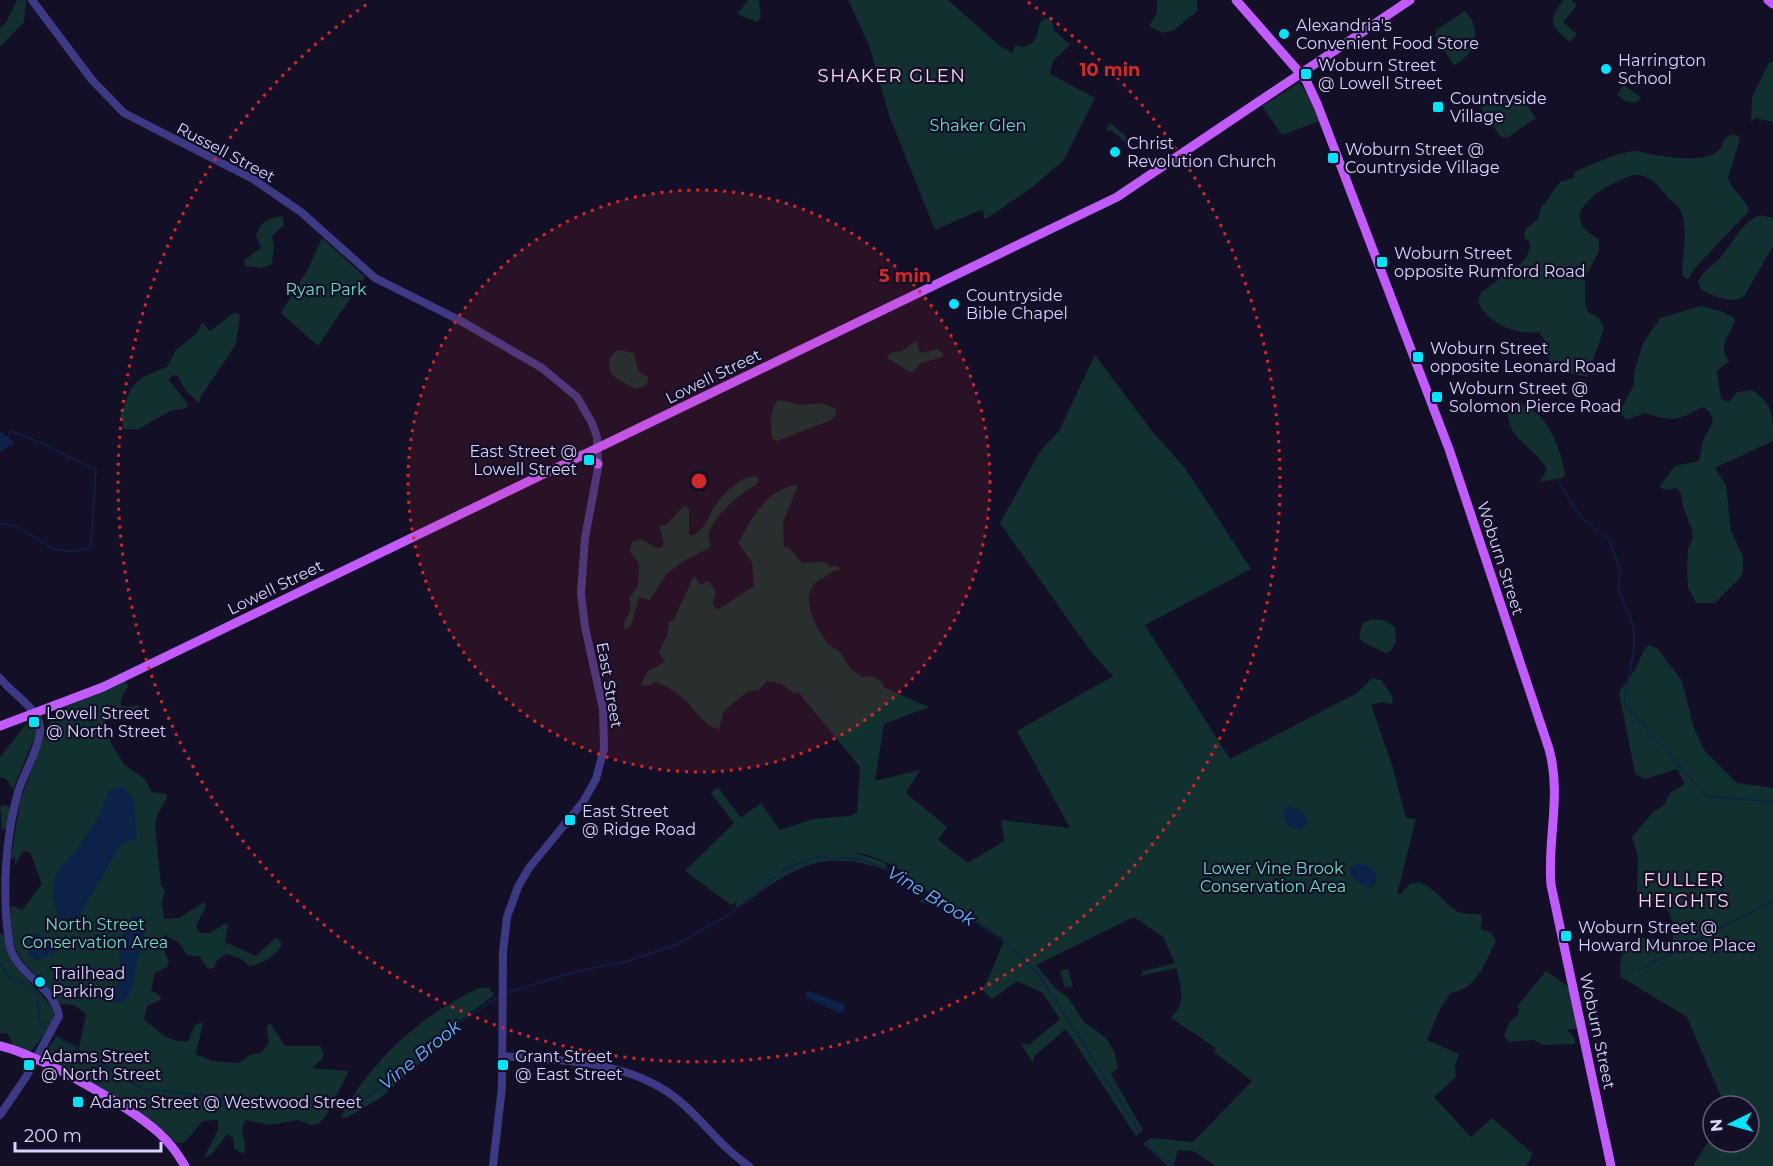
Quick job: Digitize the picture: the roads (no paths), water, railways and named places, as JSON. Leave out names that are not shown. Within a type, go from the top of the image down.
[{"type":"main road","name":"Woburn Street","points":[[1236,0],[1301,74],[1318,106],[1449,449],[1551,757],[1556,789],[1550,866],[1551,885],[1611,1166]]},
{"type":"main road","name":"Lowell Street","points":[[0,726],[103,687],[1117,197],[1410,0]]},
{"type":"main road","points":[[1768,0],[1773,4]]},
{"type":"main road","points":[[582,455],[598,464]]},
{"type":"main road","points":[[0,1046],[35,1059],[146,1123],[169,1143],[185,1166]]},
{"type":"street","name":"Russell Street","points":[[32,0],[92,80],[124,113],[253,178],[301,212],[375,278],[461,321]]},
{"type":"street","name":"East Street","points":[[461,321],[542,368],[563,383],[586,411],[598,447],[598,464],[585,538],[581,593],[585,627],[603,709],[604,749],[596,779],[583,802],[529,868],[518,887],[507,917],[503,952],[502,1100],[493,1166]]},
{"type":"street","points":[[0,678],[34,713],[40,731],[15,804],[8,853],[9,939],[12,954],[24,971],[53,1001],[59,1014],[57,1024],[24,1080],[0,1114]]},
{"type":"street","points":[[503,1056],[590,1064],[644,1078],[682,1103],[728,1150],[748,1166]]},
{"type":"water","points":[[0,431],[15,443],[0,452]]},
{"type":"water","points":[[122,786],[133,798],[137,840],[130,840],[119,847],[70,932],[66,932],[56,909],[53,895],[57,872],[79,847],[97,818],[109,792]]},
{"type":"water","points":[[1287,807],[1297,809],[1304,815],[1307,822],[1302,830],[1289,826],[1282,815]]},
{"type":"water","points":[[1357,864],[1367,865],[1375,871],[1376,881],[1373,888],[1360,884],[1352,876],[1349,868]]},
{"type":"water","points":[[133,916],[137,916],[141,921],[144,937],[131,992],[124,1001],[118,1004],[113,997],[118,982],[121,938],[127,923]]},
{"type":"water","points":[[35,932],[51,940],[57,947],[54,954],[37,960],[28,956],[27,948]]},
{"type":"water","points":[[809,991],[844,1004],[845,1010],[839,1013],[807,998],[806,993]]},
{"type":"waterway","points":[[0,524],[23,530],[61,551],[75,551],[91,547],[96,469],[22,435],[10,431],[8,437]]},
{"type":"waterway","points":[[1558,479],[1584,520],[1610,540],[1620,570],[1618,588],[1634,628],[1634,648],[1624,703],[1706,796],[1773,802]]},
{"type":"waterway","name":"Vine Brook","points":[[509,992],[579,971],[628,961],[678,944],[730,914],[785,869],[818,857],[860,859],[900,874],[961,913],[1006,943],[1040,976],[1139,1131]]},
{"type":"waterway","points":[[1639,970],[1773,901]]},
{"type":"waterway","name":"Vine Brook","points":[[0,963],[9,978],[25,983],[37,994],[40,1022],[47,1029]]},
{"type":"waterway","name":"Vine Brook","points":[[342,1109],[348,1110],[397,1077],[457,1024],[498,997]]},
{"type":"waterway","name":"Vine Brook","points":[[54,1035],[143,1089],[211,1096]]},
{"type":"waterway","name":"Vine Brook","points":[[217,1098],[303,1102],[331,1106]]},
{"type":"waterway","name":"Vine Brook","points":[[1147,1143],[1153,1152],[1175,1166]]},
{"type":"place","name":"Alexandria's Convenient Food Store","points":[[1284,34]]},
{"type":"place","name":"Harrington School","points":[[1606,69]]},
{"type":"place","name":"Woburn Street @ Lowell Street","points":[[1306,74]]},
{"type":"place","name":"Countryside Village","points":[[1438,107]]},
{"type":"place","name":"Christ Revolution Church","points":[[1115,152]]},
{"type":"place","name":"Woburn Street @ Countryside Village","points":[[1333,158]]},
{"type":"place","name":"Woburn Street opposite Rumford Road","points":[[1382,262]]},
{"type":"place","name":"Countryside Bible Chapel","points":[[954,304]]},
{"type":"place","name":"Woburn Street opposite Leonard Road","points":[[1418,357]]},
{"type":"place","name":"Woburn Street @ Solomon Pierce Road","points":[[1437,397]]},
{"type":"place","name":"East Street @ Lowell Street","points":[[589,460]]},
{"type":"place","name":"Lowell Street @ North Street","points":[[34,722]]},
{"type":"place","name":"East Street @ Ridge Road","points":[[570,820]]},
{"type":"place","name":"Woburn Street @ Howard Munroe Place","points":[[1566,936]]},
{"type":"place","name":"Trailhead Parking","points":[[40,982]]},
{"type":"place","name":"Adams Street @ North Street","points":[[29,1065]]},
{"type":"place","name":"Grant Street @ East Street","points":[[503,1065]]},
{"type":"place","name":"Adams Street @ Westwood Street","points":[[78,1102]]},
{"type":"district","name":"SHAKER GLEN","points":[[892,76]]},
{"type":"district","name":"FULLER HEIGHTS","points":[[1684,890]]},
{"type":"park label","name":"Shaker Glen","points":[[978,125]]},
{"type":"park label","name":"Ryan Park","points":[[326,289]]},
{"type":"park label","name":"Lower Vine Brook Conservation Area","points":[[1273,877]]},
{"type":"park label","name":"North Street Conservation Area","points":[[95,933]]}]
